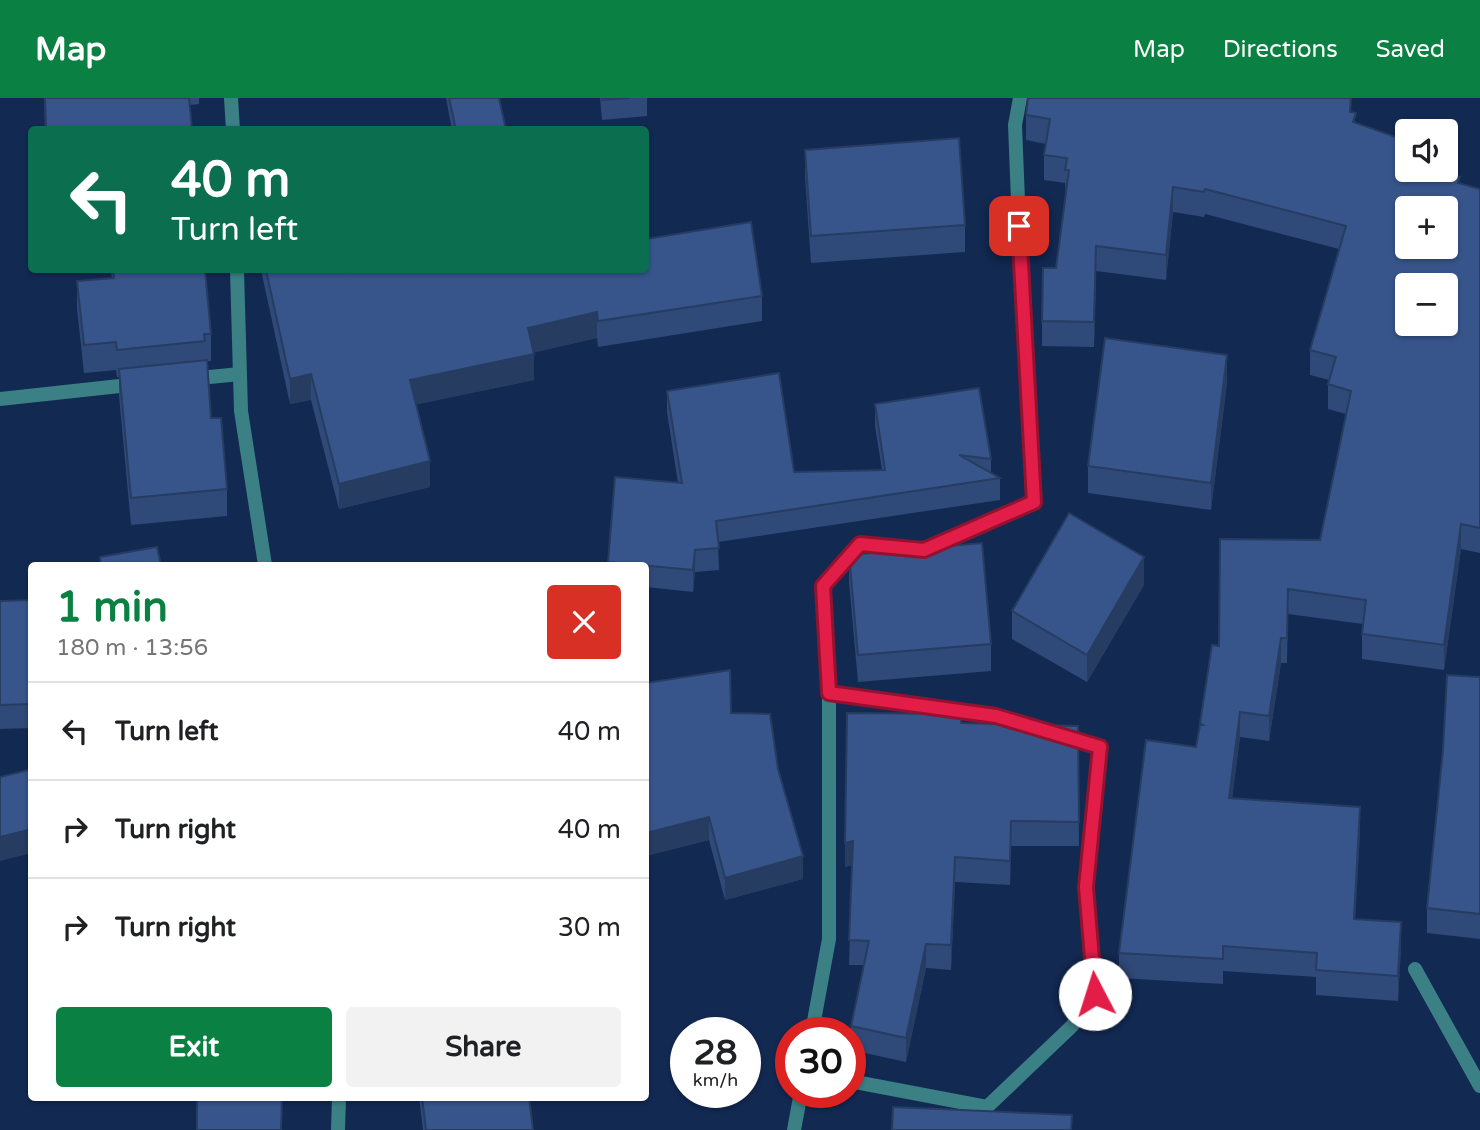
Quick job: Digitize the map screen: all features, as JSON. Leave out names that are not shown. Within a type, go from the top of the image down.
[{"type":"street","points":[[231,98],[233,126]]},
{"type":"street","points":[[815,1017],[830,939],[829,693],[823,586],[860,544],[924,550],[1034,502],[1014,125],[1020,98]]},
{"type":"street","points":[[237,273],[241,411],[265,562]]},
{"type":"street","points":[[173,381],[240,374]]},
{"type":"street","points":[[0,399],[147,383]]},
{"type":"street","points":[[829,693],[996,716],[1100,747],[1086,887],[1095,994],[1072,1026],[987,1107],[866,1084]]},
{"type":"street","points":[[1415,969],[1480,1086]]},
{"type":"street","points":[[338,1130],[339,1101]]},
{"type":"street","points":[[794,1130],[799,1108]]},
{"type":"building","points":[[45,98],[189,98],[192,126],[46,126]]},
{"type":"building","points":[[449,98],[499,98],[505,126],[455,126]]},
{"type":"building","points":[[1028,98],[1351,98],[1350,112],[1356,113],[1353,122],[1395,137],[1395,182],[1458,182],[1458,176],[1460,177],[1458,183],[1480,189],[1480,528],[1461,524],[1444,645],[1362,634],[1366,600],[1288,589],[1287,638],[1281,638],[1269,716],[1240,712],[1229,798],[1360,807],[1354,919],[1401,922],[1398,976],[1316,970],[1317,953],[1223,946],[1223,959],[1119,953],[1146,740],[1196,747],[1200,725],[1203,725],[1200,723],[1212,645],[1219,646],[1220,539],[1320,540],[1351,391],[1328,384],[1336,357],[1310,350],[1346,226],[1205,189],[1204,192],[1173,187],[1166,255],[1096,246],[1094,322],[1042,321],[1043,268],[1056,268],[1069,170],[1065,170],[1067,158],[1044,155],[1050,119],[1026,115]]},
{"type":"building","points":[[959,138],[965,225],[811,236],[805,150]]},
{"type":"building","points":[[751,222],[762,296],[598,321],[597,312],[528,328],[534,354],[410,380],[430,461],[339,484],[311,374],[290,379],[267,273],[649,273],[649,239]]},
{"type":"building","points":[[113,273],[205,273],[211,334],[204,334],[205,341],[117,350],[116,342],[84,345],[77,281],[114,278]]},
{"type":"building","points":[[1105,338],[1227,355],[1211,483],[1088,466]]},
{"type":"building","points":[[207,360],[211,418],[221,418],[227,489],[131,498],[119,369]]},
{"type":"building","points":[[779,373],[794,472],[885,470],[875,404],[979,388],[991,459],[959,455],[1000,478],[716,521],[719,548],[695,550],[693,570],[649,566],[649,562],[608,562],[615,477],[682,483],[667,391]]},
{"type":"building","points":[[1069,513],[1144,557],[1087,655],[1012,611]]},
{"type":"building","points":[[982,543],[991,644],[858,655],[849,555]]},
{"type":"building","points":[[157,547],[160,562],[101,562],[100,557]]},
{"type":"building","points":[[28,600],[28,704],[0,705],[0,601]]},
{"type":"building","points":[[730,670],[731,713],[770,714],[778,769],[803,856],[725,878],[709,817],[649,832],[649,683]]},
{"type":"building","points":[[1447,675],[1480,677],[1480,914],[1427,908],[1443,750]]},
{"type":"building","points":[[847,713],[961,714],[961,723],[1078,726],[1079,822],[1011,821],[1010,861],[955,857],[951,945],[926,944],[906,1038],[866,1029],[866,1017],[853,1017],[869,941],[849,940],[853,841],[845,843]]},
{"type":"building","points":[[28,770],[28,830],[0,837],[0,777]]},
{"type":"building","points":[[197,1101],[282,1101],[281,1130],[197,1130]]},
{"type":"building","points":[[422,1101],[529,1101],[533,1130],[426,1130]]},
{"type":"building","points":[[893,1107],[1072,1115],[1071,1130],[892,1130]]},
{"type":"route","points":[[1019,226],[1034,502],[924,550],[860,544],[823,586],[829,693],[996,716],[1100,747],[1086,887],[1095,994]]}]
